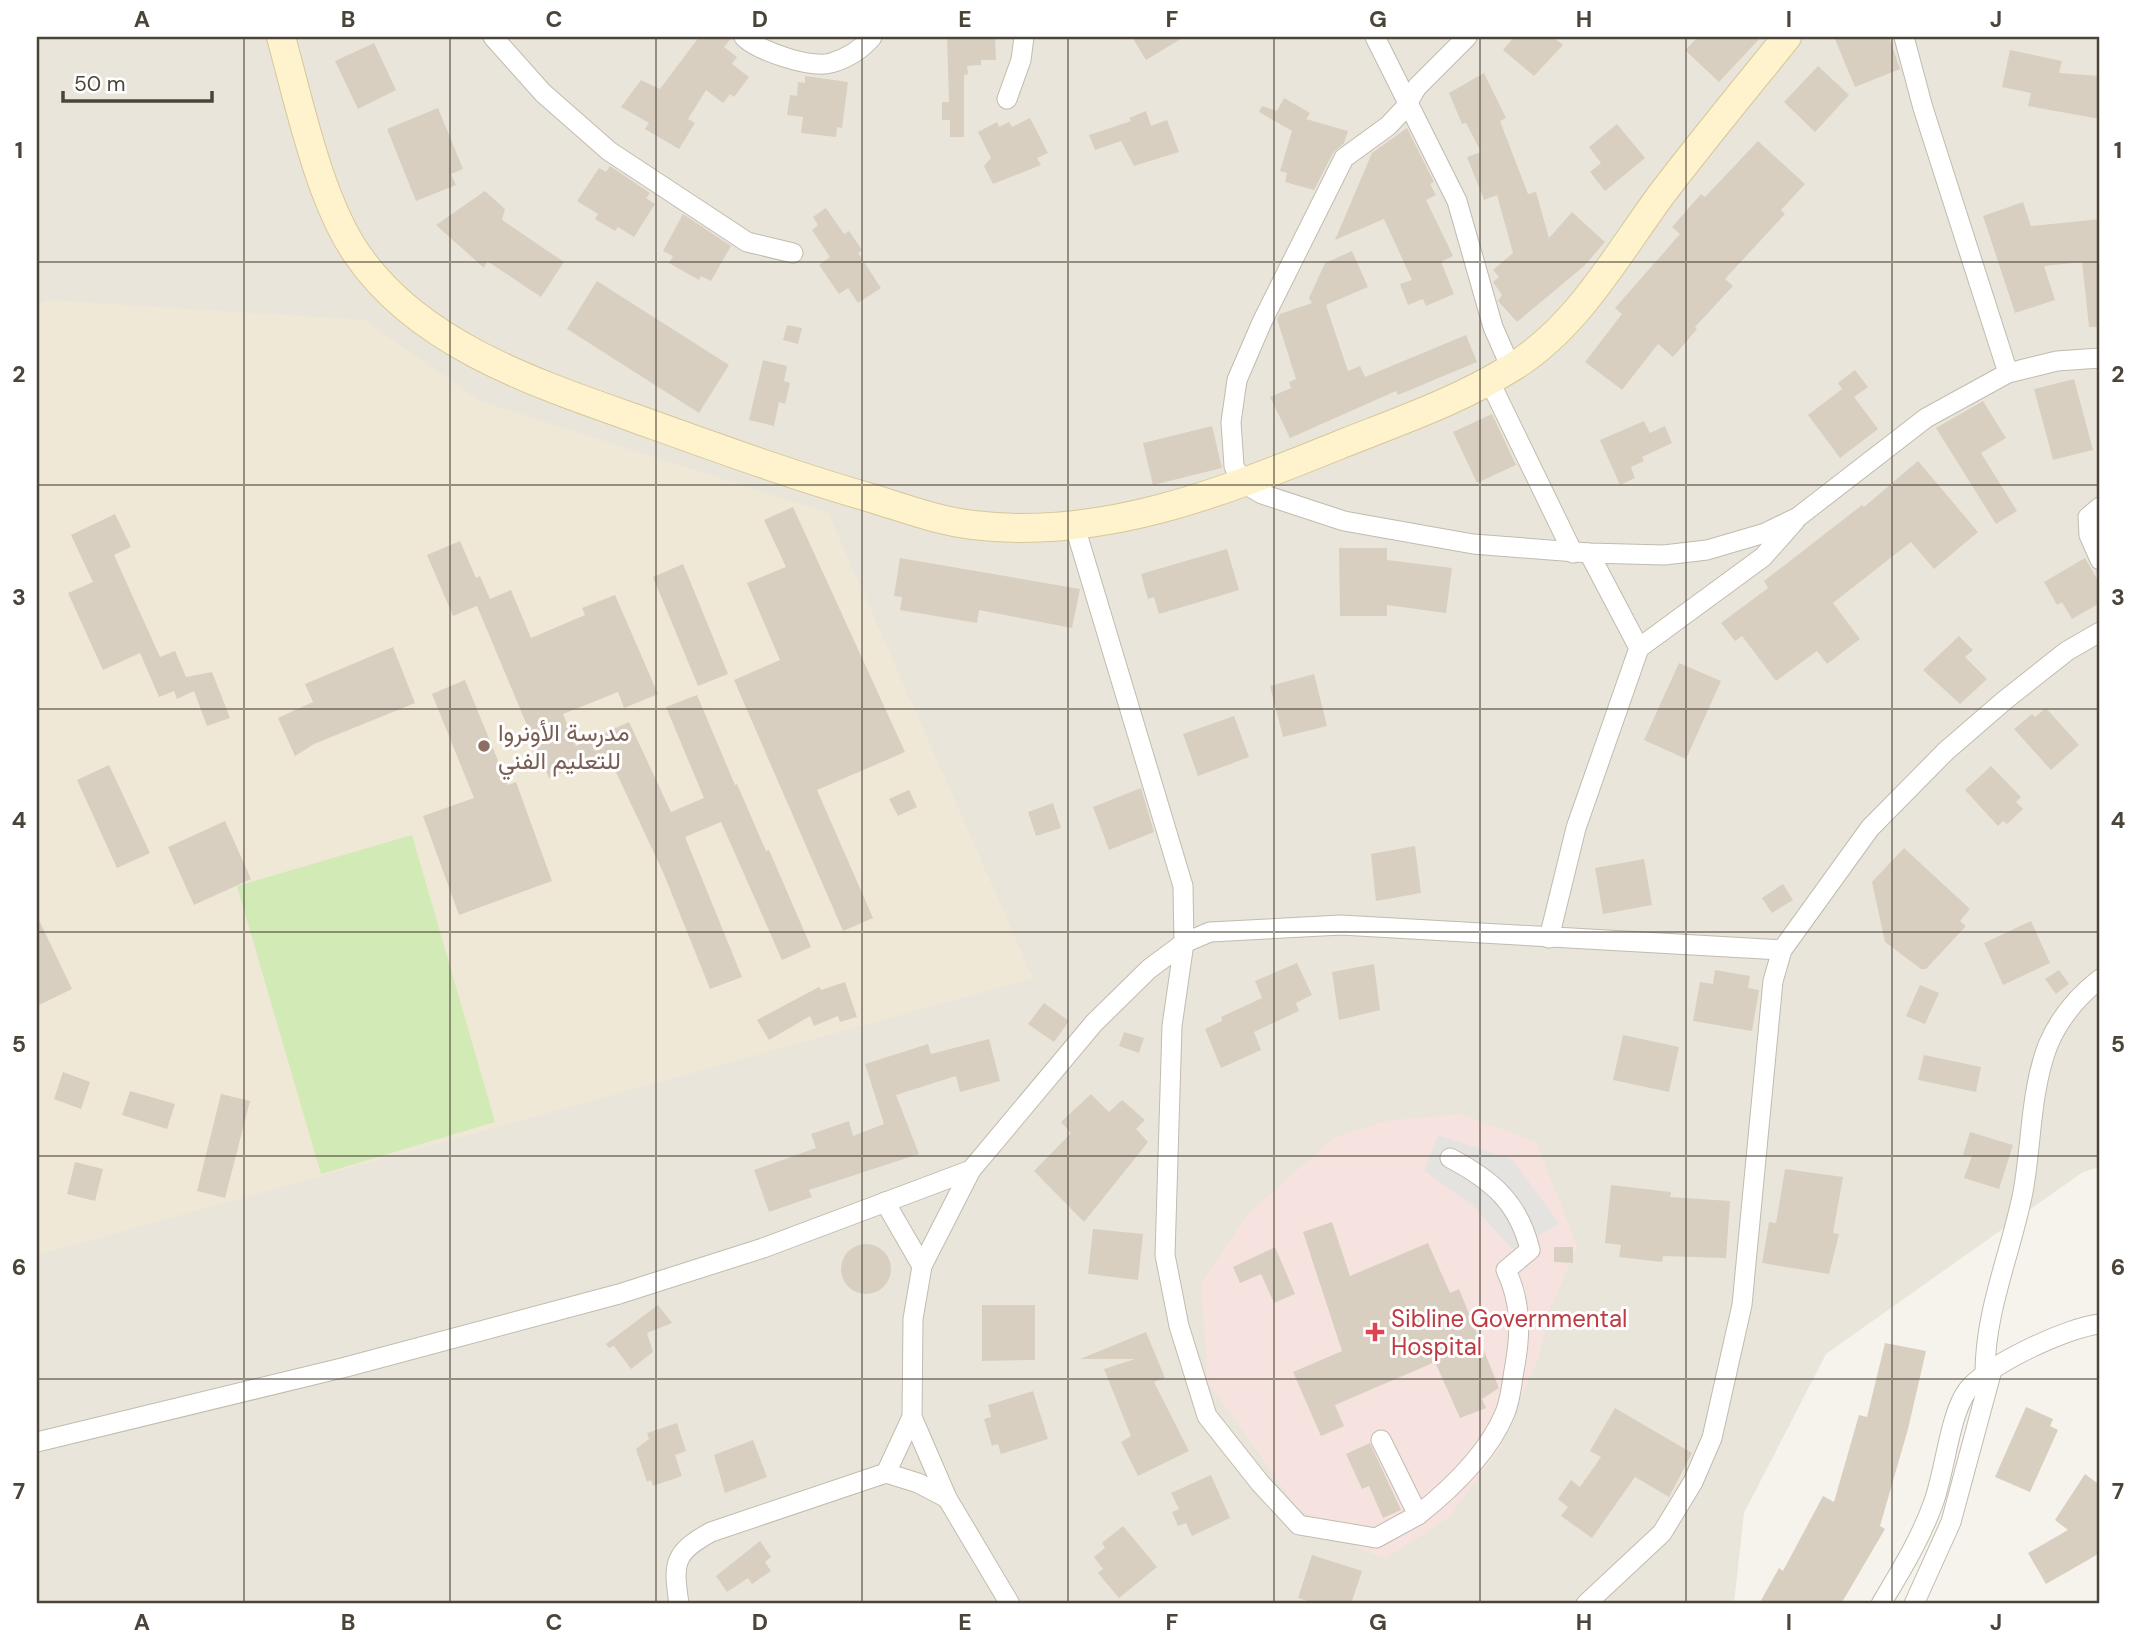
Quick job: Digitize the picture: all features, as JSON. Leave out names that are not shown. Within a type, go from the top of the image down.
[{"type":"main road","points":[[281,37],[322,177],[358,255],[404,307],[453,344],[588,402],[809,480],[968,524],[1026,528],[1075,527],[1156,511],[1243,483],[1369,433],[1500,374],[1543,346],[1579,308],[1662,194],[1787,37]]},
{"type":"street","points":[[494,37],[543,93],[608,151],[747,242],[793,253]]},
{"type":"street","points":[[744,37],[752,45],[795,60],[829,64],[860,51],[872,37]]},
{"type":"street","points":[[1007,99],[1021,60],[1024,37]]},
{"type":"street","points":[[1375,37],[1408,98],[1457,201],[1493,327],[1500,374],[1581,553],[1639,648]]},
{"type":"street","points":[[1467,37],[1408,98],[1404,109],[1388,125],[1344,158],[1262,322],[1233,393],[1232,453],[1234,466],[1243,483],[1286,503],[1344,521],[1436,540],[1581,553],[1664,555],[1707,550],[1765,533],[1798,517]]},
{"type":"street","points":[[1904,37],[1923,108],[2008,373]]},
{"type":"street","points":[[1549,938],[1576,828],[1639,648],[1763,557],[1798,517],[1926,418],[2008,373],[2057,361],[2100,358]]},
{"type":"street","points":[[2100,507],[2088,517],[2089,535],[2100,560]]},
{"type":"street","points":[[1075,527],[1184,886],[1184,943],[1172,1026],[1165,1255],[1179,1326],[1207,1416],[1260,1483],[1299,1525],[1376,1538],[1418,1515],[1445,1493],[1489,1443],[1506,1411],[1520,1334],[1517,1293],[1506,1270],[1530,1250],[1524,1224],[1514,1209],[1474,1171],[1450,1157]]},
{"type":"street","points":[[1586,1604],[1662,1533],[1699,1471],[1712,1438],[1742,1306],[1773,981],[1782,950],[1844,861],[1902,793],[2006,700],[2067,651],[2100,632]]},
{"type":"street","points":[[1010,1604],[947,1498],[912,1417],[913,1319],[922,1266],[971,1170],[1094,1023],[1149,968],[1184,943],[1210,932],[1342,925],[1782,950]]},
{"type":"street","points":[[1914,1604],[1951,1522],[1988,1372],[1987,1328],[2017,1220],[2040,1069],[2058,1026],[2072,1005],[2100,979]]},
{"type":"street","points":[[37,1442],[346,1367],[619,1294],[764,1248],[971,1170]]},
{"type":"street","points":[[885,1202],[922,1266]]},
{"type":"street","points":[[1881,1604],[1912,1549],[1934,1502],[1961,1401],[1974,1382],[1988,1372],[2070,1333],[2100,1325]]},
{"type":"street","points":[[886,1473],[912,1417]]},
{"type":"street","points":[[1381,1440],[1418,1515]]},
{"type":"street","points":[[680,1604],[675,1566],[681,1552],[711,1532],[886,1473],[918,1483],[947,1498]]},
{"type":"shaded area","points":[[37,37],[2100,37],[2100,1167],[2083,1172],[1826,1354],[1744,1513],[1734,1604],[37,1604]]},
{"type":"shaded area","name":"مدرسة الأونروا للتعليم الفني","points":[[47,300],[364,320],[480,401],[828,513],[1033,978],[37,1255],[37,305]]},
{"type":"shaded area","name":"Sibline Governmental Hospital","points":[[1460,1114],[1536,1142],[1577,1246],[1550,1309],[1539,1356],[1498,1451],[1449,1517],[1385,1559],[1359,1548],[1297,1508],[1208,1382],[1201,1284],[1248,1214],[1335,1137],[1386,1121]]},
{"type":"shaded area","points":[[1438,1135],[1512,1159],[1559,1223],[1514,1251],[1472,1205],[1424,1171]]},
{"type":"green space","points":[[412,835],[495,1122],[321,1174],[237,886]]},
{"type":"building","points":[[699,37],[732,37],[724,47],[737,57],[732,64],[749,77],[734,97],[730,94],[723,103],[706,90],[688,119],[695,123],[679,149],[645,129],[649,123],[621,107],[641,80],[660,89]]},
{"type":"building","points":[[947,37],[995,37],[996,60],[981,60],[981,65],[967,66],[968,74],[964,75],[964,137],[950,137],[950,120],[942,120],[942,102],[949,102]]},
{"type":"building","points":[[1132,37],[1184,37],[1146,60]]},
{"type":"building","points":[[1514,37],[1553,37],[1563,45],[1534,76],[1503,50]]},
{"type":"building","points":[[1698,37],[1761,37],[1719,82],[1685,50]]},
{"type":"building","points":[[1834,37],[1889,37],[1900,69],[1855,87]]},
{"type":"building","points":[[374,43],[396,90],[358,109],[335,61]]},
{"type":"building","points":[[2010,50],[2062,61],[2059,73],[2100,76],[2100,119],[2028,106],[2031,93],[2002,87]]},
{"type":"building","points":[[1818,66],[1849,95],[1815,132],[1784,102]]},
{"type":"building","points":[[1484,73],[1506,118],[1500,121],[1528,194],[1536,192],[1549,238],[1572,212],[1605,242],[1584,266],[1517,322],[1498,301],[1502,295],[1493,282],[1499,277],[1493,270],[1513,253],[1497,195],[1484,200],[1467,157],[1481,152],[1466,123],[1462,124],[1449,93]]},
{"type":"building","points":[[805,76],[848,82],[842,128],[837,127],[836,137],[801,133],[803,117],[787,115],[790,95],[797,96],[798,82],[805,83]]},
{"type":"building","points":[[1284,98],[1310,113],[1306,119],[1348,131],[1344,143],[1333,153],[1314,190],[1285,182],[1287,173],[1280,171],[1292,131],[1259,112],[1262,106],[1277,111]]},
{"type":"building","points":[[438,108],[463,169],[451,174],[456,185],[416,201],[387,129]]},
{"type":"building","points":[[1146,111],[1151,126],[1167,120],[1179,152],[1134,166],[1121,141],[1095,150],[1089,135],[1131,121],[1129,118]]},
{"type":"building","points":[[1030,118],[1048,153],[1037,158],[1041,165],[993,184],[984,166],[991,158],[978,132],[997,122],[999,127],[1009,122],[1012,127]]},
{"type":"building","points":[[1617,124],[1645,158],[1605,191],[1590,172],[1601,163],[1589,147]]},
{"type":"building","points":[[1407,128],[1434,182],[1430,184],[1436,195],[1426,200],[1453,256],[1441,262],[1454,294],[1426,306],[1423,299],[1408,305],[1400,284],[1412,280],[1384,219],[1335,240],[1372,153]]},
{"type":"building","points":[[1758,141],[1805,184],[1781,210],[1785,214],[1725,279],[1733,286],[1695,327],[1697,329],[1673,357],[1658,344],[1622,390],[1585,362],[1622,314],[1615,308],[1680,234],[1672,227],[1701,194],[1705,197]]},
{"type":"building","points":[[610,166],[650,193],[646,198],[655,204],[634,237],[618,227],[615,231],[595,219],[598,214],[577,201],[599,168],[606,172]]},
{"type":"building","points":[[485,191],[505,209],[502,220],[564,262],[541,297],[487,261],[484,268],[436,225]]},
{"type":"building","points":[[2023,202],[2031,226],[2100,219],[2100,327],[2089,327],[2082,262],[2044,266],[2055,300],[2015,313],[1983,216]]},
{"type":"building","points":[[826,208],[844,234],[849,231],[862,250],[858,253],[881,288],[858,303],[848,288],[839,294],[819,265],[830,257],[812,230],[818,225],[813,217]]},
{"type":"building","points":[[683,214],[731,246],[711,281],[701,276],[699,280],[669,263],[673,256],[663,251]]},
{"type":"building","points":[[1352,251],[1368,287],[1326,305],[1348,371],[1360,366],[1365,377],[1466,335],[1477,362],[1398,395],[1396,391],[1290,438],[1270,397],[1291,388],[1289,382],[1296,379],[1277,319],[1280,314],[1312,303],[1309,298],[1325,263]]},
{"type":"building","points":[[597,281],[729,365],[699,413],[567,329]]},
{"type":"building","points":[[787,325],[802,328],[798,344],[783,340]]},
{"type":"building","points":[[763,360],[787,366],[784,381],[790,383],[785,404],[779,402],[774,426],[749,420]]},
{"type":"building","points":[[1855,370],[1868,387],[1854,397],[1878,429],[1840,458],[1808,415],[1842,389],[1838,383]]},
{"type":"building","points":[[2074,379],[2093,450],[2053,460],[2034,389]]},
{"type":"building","points":[[1983,401],[2006,438],[1981,453],[2017,511],[1996,524],[1936,428]]},
{"type":"building","points":[[1492,414],[1516,465],[1477,483],[1453,432]]},
{"type":"building","points":[[1644,421],[1650,433],[1665,426],[1672,443],[1642,457],[1644,461],[1631,467],[1635,478],[1620,485],[1600,440]]},
{"type":"building","points":[[1212,426],[1222,468],[1153,485],[1143,443]]},
{"type":"building","points":[[1918,461],[1978,532],[1934,569],[1911,542],[1833,603],[1860,639],[1827,664],[1817,651],[1776,681],[1742,636],[1735,641],[1721,623],[1768,588],[1764,581],[1862,505],[1864,507]]},
{"type":"building","points":[[793,507],[905,752],[817,790],[873,918],[843,931],[734,680],[780,660],[747,583],[786,567],[764,520]]},
{"type":"building","points":[[115,514],[131,547],[114,555],[160,657],[175,651],[186,677],[212,672],[230,718],[207,726],[194,691],[177,699],[174,691],[159,697],[140,653],[103,670],[68,593],[93,582],[71,535]]},
{"type":"building","points":[[460,541],[476,578],[480,576],[490,599],[511,590],[531,638],[585,615],[582,608],[615,595],[658,694],[624,708],[618,692],[563,714],[576,746],[629,722],[671,812],[704,798],[666,707],[697,695],[735,785],[737,784],[766,851],[769,850],[811,947],[782,960],[721,822],[685,837],[742,977],[710,989],[663,872],[607,753],[549,778],[477,606],[453,616],[427,555]]},
{"type":"building","points":[[1339,548],[1387,548],[1387,560],[1452,568],[1446,613],[1387,605],[1387,616],[1340,616]]},
{"type":"building","points":[[1227,549],[1239,590],[1159,614],[1154,597],[1148,599],[1141,574]]},
{"type":"building","points":[[900,558],[1080,589],[1072,628],[979,610],[977,623],[900,610],[902,597],[894,596]]},
{"type":"building","points":[[2085,558],[2100,584],[2100,603],[2072,619],[2062,602],[2057,605],[2044,582]]},
{"type":"building","points":[[683,564],[728,674],[698,686],[653,577]]},
{"type":"building","points":[[1959,636],[1973,650],[1965,657],[1987,679],[1960,704],[1923,670]]},
{"type":"building","points":[[393,647],[415,703],[314,744],[295,756],[278,718],[313,702],[305,684]]},
{"type":"building","points":[[1679,663],[1721,681],[1686,759],[1644,740]]},
{"type":"building","points":[[1314,674],[1327,726],[1283,737],[1270,686]]},
{"type":"building","points":[[465,680],[508,785],[516,782],[552,881],[459,915],[423,816],[474,798],[432,694]]},
{"type":"building","points":[[2046,708],[2079,745],[2051,770],[2014,729],[2032,714],[2035,717]]},
{"type":"building","points":[[1234,716],[1249,757],[1198,776],[1183,734]]},
{"type":"building","points":[[109,765],[150,853],[117,868],[77,780]]},
{"type":"building","points":[[1991,766],[2021,797],[2016,802],[2023,809],[2007,824],[2003,821],[1998,826],[1965,790]]},
{"type":"building","points":[[1141,788],[1154,832],[1109,850],[1093,807]]},
{"type":"building","points":[[909,790],[917,807],[898,816],[889,799]]},
{"type":"building","points":[[1053,803],[1061,828],[1036,836],[1028,812]]},
{"type":"building","points":[[225,821],[251,879],[194,905],[168,847]]},
{"type":"building","points":[[1415,846],[1421,893],[1376,901],[1371,854]]},
{"type":"building","points":[[1904,848],[1970,909],[1960,921],[1966,926],[1926,969],[1921,969],[1885,942],[1872,882]]},
{"type":"building","points":[[1644,859],[1652,905],[1603,914],[1595,868]]},
{"type":"building","points":[[1783,884],[1793,900],[1772,913],[1762,898]]},
{"type":"building","points":[[37,916],[72,989],[37,1006]]},
{"type":"building","points":[[2031,921],[2050,963],[2003,985],[1984,943]]},
{"type":"building","points":[[1297,963],[1312,995],[1296,1003],[1299,1011],[1254,1032],[1261,1050],[1221,1068],[1205,1029],[1222,1021],[1221,1017],[1262,998],[1255,981]]},
{"type":"building","points":[[1374,964],[1380,1010],[1339,1020],[1332,972]]},
{"type":"building","points":[[1715,970],[1750,976],[1748,988],[1759,990],[1752,1031],[1693,1021],[1700,982],[1713,984]]},
{"type":"building","points":[[2059,970],[2069,984],[2056,994],[2045,979]]},
{"type":"building","points":[[845,982],[857,1017],[840,1022],[838,1016],[814,1026],[810,1016],[769,1040],[757,1020],[819,987],[821,990]]},
{"type":"building","points":[[1920,985],[1939,993],[1925,1024],[1906,1016]]},
{"type":"building","points":[[1044,1003],[1069,1021],[1054,1042],[1028,1024]]},
{"type":"building","points":[[1124,1032],[1144,1038],[1139,1053],[1119,1046]]},
{"type":"building","points":[[1623,1035],[1679,1047],[1669,1092],[1613,1080]]},
{"type":"building","points":[[989,1039],[1000,1081],[960,1092],[956,1076],[896,1095],[919,1154],[809,1190],[812,1197],[769,1212],[754,1170],[816,1148],[811,1134],[849,1121],[853,1136],[884,1124],[865,1064],[928,1044],[931,1054]]},
{"type":"building","points":[[1924,1055],[1981,1067],[1976,1092],[1918,1080]]},
{"type":"building","points":[[63,1072],[90,1082],[81,1109],[54,1099]]},
{"type":"building","points":[[130,1091],[175,1104],[167,1129],[122,1115]]},
{"type":"building","points":[[221,1094],[250,1101],[225,1198],[197,1191]]},
{"type":"building","points":[[1091,1094],[1109,1112],[1122,1100],[1145,1120],[1136,1129],[1148,1142],[1084,1222],[1034,1171],[1071,1133],[1061,1122]]},
{"type":"building","points":[[1970,1132],[2013,1145],[1999,1189],[1964,1178],[1972,1156],[1963,1155]]},
{"type":"building","points":[[75,1162],[103,1169],[95,1201],[67,1194]]},
{"type":"building","points":[[1785,1169],[1843,1177],[1833,1233],[1839,1234],[1829,1274],[1762,1263],[1769,1222],[1776,1223]]},
{"type":"building","points":[[1611,1185],[1671,1192],[1670,1197],[1730,1201],[1726,1258],[1663,1256],[1662,1262],[1619,1257],[1621,1245],[1605,1243]]},
{"type":"building","points":[[1332,1222],[1350,1276],[1428,1243],[1450,1293],[1459,1289],[1499,1388],[1482,1399],[1486,1408],[1460,1418],[1435,1362],[1335,1405],[1344,1426],[1321,1436],[1293,1372],[1342,1351],[1303,1232]]},
{"type":"building","points":[[1093,1229],[1143,1234],[1138,1280],[1088,1274]]},
{"type":"building","points":[[866,1244],[884,1251],[891,1269],[884,1287],[866,1294],[848,1287],[841,1269],[848,1251]]},
{"type":"building","points":[[1275,1247],[1295,1294],[1274,1303],[1261,1274],[1240,1283],[1233,1267]]},
{"type":"building","points":[[1554,1247],[1573,1247],[1573,1263],[1554,1262]]},
{"type":"building","points":[[658,1305],[672,1323],[647,1333],[653,1352],[631,1369],[614,1346],[609,1348],[606,1344]]},
{"type":"building","points":[[982,1305],[1035,1305],[1035,1360],[982,1361]]},
{"type":"building","points":[[1146,1332],[1165,1378],[1154,1382],[1189,1451],[1138,1476],[1121,1442],[1131,1436],[1104,1369],[1135,1359],[1080,1359]]},
{"type":"building","points":[[1885,1343],[1926,1351],[1908,1429],[1880,1526],[1885,1529],[1841,1604],[1759,1604],[1779,1568],[1783,1571],[1823,1496],[1834,1502],[1859,1415],[1867,1417]]},
{"type":"building","points":[[1033,1391],[1048,1439],[1001,1454],[998,1444],[992,1446],[984,1419],[991,1417],[988,1405]]},
{"type":"building","points":[[2026,1407],[2053,1419],[2050,1426],[2058,1430],[2030,1492],[1995,1477]]},
{"type":"building","points":[[1615,1408],[1692,1453],[1669,1497],[1635,1477],[1592,1538],[1561,1516],[1568,1507],[1558,1499],[1571,1480],[1580,1487],[1601,1457],[1590,1451]]},
{"type":"building","points":[[677,1423],[686,1451],[675,1455],[682,1476],[653,1486],[651,1480],[647,1482],[636,1449],[649,1439],[647,1433]]},
{"type":"building","points":[[753,1440],[767,1477],[725,1493],[714,1455]]},
{"type":"building","points":[[1370,1443],[1401,1510],[1383,1518],[1369,1486],[1362,1489],[1346,1454]]},
{"type":"building","points":[[2085,1474],[2100,1485],[2100,1553],[2046,1584],[2028,1553],[2068,1530],[2055,1520]]},
{"type":"building","points":[[1211,1475],[1230,1518],[1192,1536],[1186,1523],[1178,1526],[1172,1512],[1179,1509],[1171,1493]]},
{"type":"building","points":[[1123,1526],[1157,1567],[1119,1598],[1098,1573],[1103,1569],[1094,1557],[1105,1548],[1102,1543]]},
{"type":"building","points":[[760,1541],[771,1557],[765,1562],[771,1571],[752,1584],[748,1578],[727,1592],[716,1576]]},
{"type":"building","points":[[1312,1555],[1362,1571],[1351,1604],[1317,1604],[1298,1598]]},
{"type":"place","name":"مدرسة الأونروا للتعليم الفني","points":[[484,746]]},
{"type":"place","name":"Sibline Governmental Hospital","points":[[1375,1332]]}]
